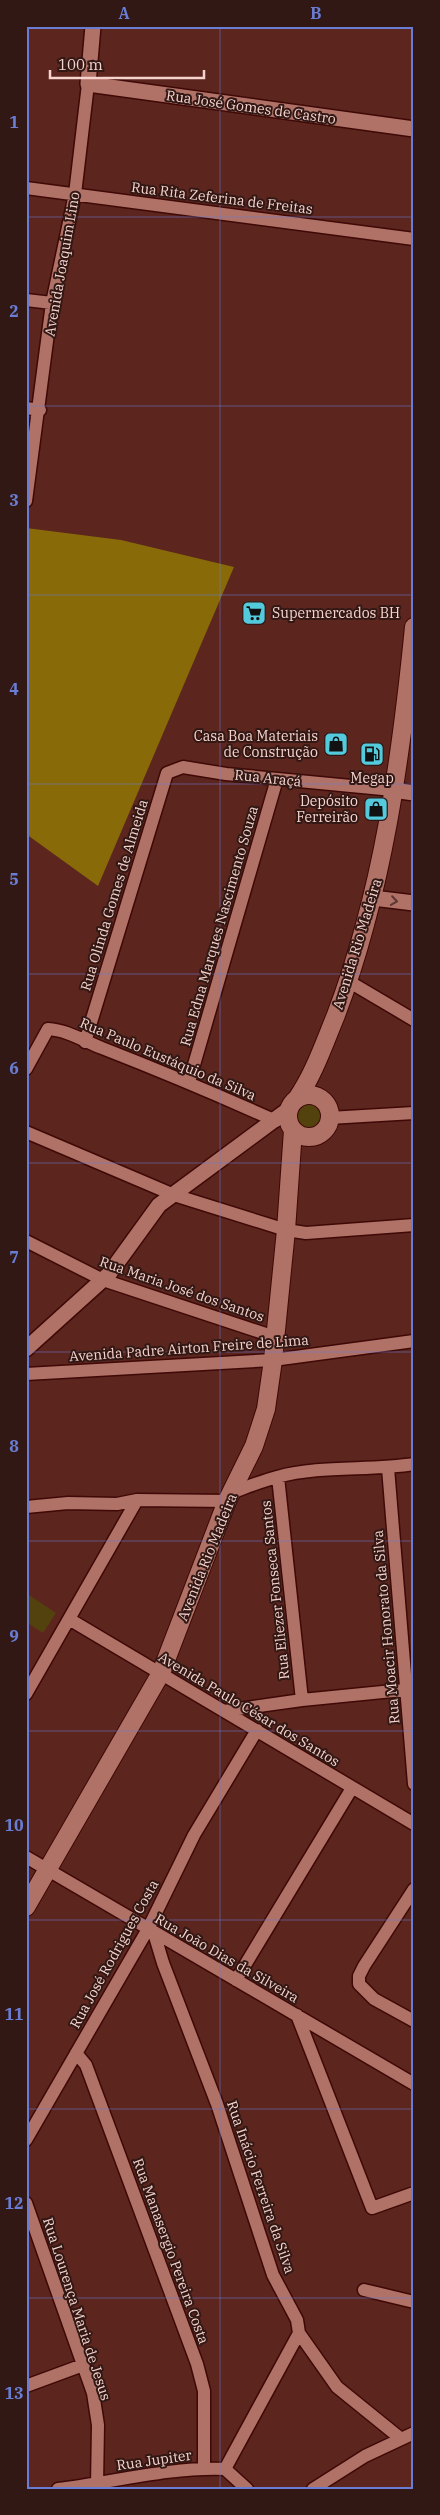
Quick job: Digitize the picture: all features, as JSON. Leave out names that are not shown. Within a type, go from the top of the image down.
[{"type":"main road","name":"Avenida Rio Madeira","points":[[26,1907],[161,1673],[230,1497],[254,1446],[266,1409],[273,1360],[291,1175],[289,1117],[322,1052],[348,981],[373,898],[410,682],[414,627]]},
{"type":"main road","name":"Avenida Rio Madeira","points":[[322,1052],[319,1083],[323,1101]]},
{"type":"main road","points":[[313,1096],[323,1101],[329,1111],[327,1127],[314,1136],[303,1136],[289,1117],[313,1096]]},
{"type":"main road","name":"Avenida Rio Madeira","points":[[291,1175],[301,1151],[314,1136]]},
{"type":"street","name":"Avenida Joaquim Lino","points":[[26,501],[40,410],[52,303],[75,194],[88,84],[92,27]]},
{"type":"street","name":"Rua José Gomes de Castro","points":[[88,84],[414,129]]},
{"type":"street","name":"Rua Rita Zeferina de Freitas","points":[[26,188],[414,239]]},
{"type":"street","points":[[26,300],[52,303]]},
{"type":"street","points":[[26,408],[40,410]]},
{"type":"street","name":"Rua Araçá","points":[[183,767],[414,793]]},
{"type":"street","name":"Rua Olinda Gomes de Almeida","points":[[85,1042],[167,773],[183,767]]},
{"type":"street","name":"Rua Edna Marques Nascimento Souza","points":[[189,1082],[277,779]]},
{"type":"street","points":[[373,898],[414,904]]},
{"type":"street","points":[[348,981],[414,1020]]},
{"type":"street","name":"Rua Paulo Eustáquio da Silva","points":[[26,1069],[48,1029],[60,1029],[85,1042],[189,1082],[289,1117]]},
{"type":"street","points":[[329,1118],[414,1113]]},
{"type":"street","points":[[26,1349],[103,1280],[128,1251],[141,1227],[160,1205],[289,1117]]},
{"type":"street","points":[[26,1132],[174,1194],[286,1230],[306,1233],[414,1226]]},
{"type":"street","name":"Rua Maria José dos Santos","points":[[26,1241],[103,1280],[275,1338]]},
{"type":"street","name":"Avenida Padre Airton Freire de Lima","points":[[26,1374],[273,1360],[414,1341]]},
{"type":"street","points":[[26,1507],[68,1503],[117,1504],[137,1500],[230,1497],[278,1477],[325,1470],[388,1468],[414,1464]]},
{"type":"street","name":"Rua Moacir Honorato da Silva","points":[[388,1468],[410,1689],[414,1784]]},
{"type":"street","name":"Rua Eliezer Fonseca Santos","points":[[278,1477],[302,1700]]},
{"type":"street","points":[[26,1694],[137,1500]]},
{"type":"street","name":"Avenida Paulo César dos Santos","points":[[69,1619],[414,1824]]},
{"type":"street","points":[[224,1711],[302,1700],[410,1689]]},
{"type":"street","name":"Rua José Rodrigues Costa","points":[[26,2140],[76,2053],[151,1931],[194,1835],[257,1730]]},
{"type":"street","points":[[236,1980],[352,1788]]},
{"type":"street","name":"Rua João Dias da Silveira","points":[[26,1856],[414,2084]]},
{"type":"street","points":[[414,1889],[359,1976],[359,1984],[374,1999],[414,2021]]},
{"type":"street","name":"Rua Inácio Ferreira da Silva","points":[[151,1931],[217,2104],[273,2275],[297,2320],[299,2333],[337,2387],[400,2438]]},
{"type":"street","points":[[297,2015],[372,2208],[414,2193]]},
{"type":"street","name":"Rua Manasergio Pereira Costa","points":[[76,2053],[86,2065],[197,2364],[204,2390],[204,2468]]},
{"type":"street","name":"Rua Lourença Maria de Jesus","points":[[26,2203],[93,2393],[98,2426],[89,2486]]},
{"type":"street","points":[[364,2290],[414,2302]]},
{"type":"street","points":[[247,2489],[225,2469],[299,2333]]},
{"type":"street","points":[[26,2386],[83,2365]]},
{"type":"street","points":[[313,2489],[365,2456],[414,2433]]},
{"type":"street","name":"Rua Jupiter","points":[[58,2489],[89,2486],[158,2473],[204,2468],[225,2469]]},
{"type":"shaded area","points":[[26,528],[121,540],[234,567],[98,886],[26,834]]},
{"type":"shaded area","points":[[310,1102],[319,1106],[323,1115],[319,1124],[310,1128],[301,1124],[297,1115],[301,1106]]},
{"type":"shaded area","points":[[26,1593],[56,1613],[43,1633],[26,1622]]},
{"type":"place","name":"Supermercados BH","points":[[254,613]]},
{"type":"place","name":"Casa Boa Materiais de Construção","points":[[336,744]]},
{"type":"place","name":"Megap","points":[[372,754]]},
{"type":"place","name":"Depósito Ferreirão","points":[[376,809]]}]
